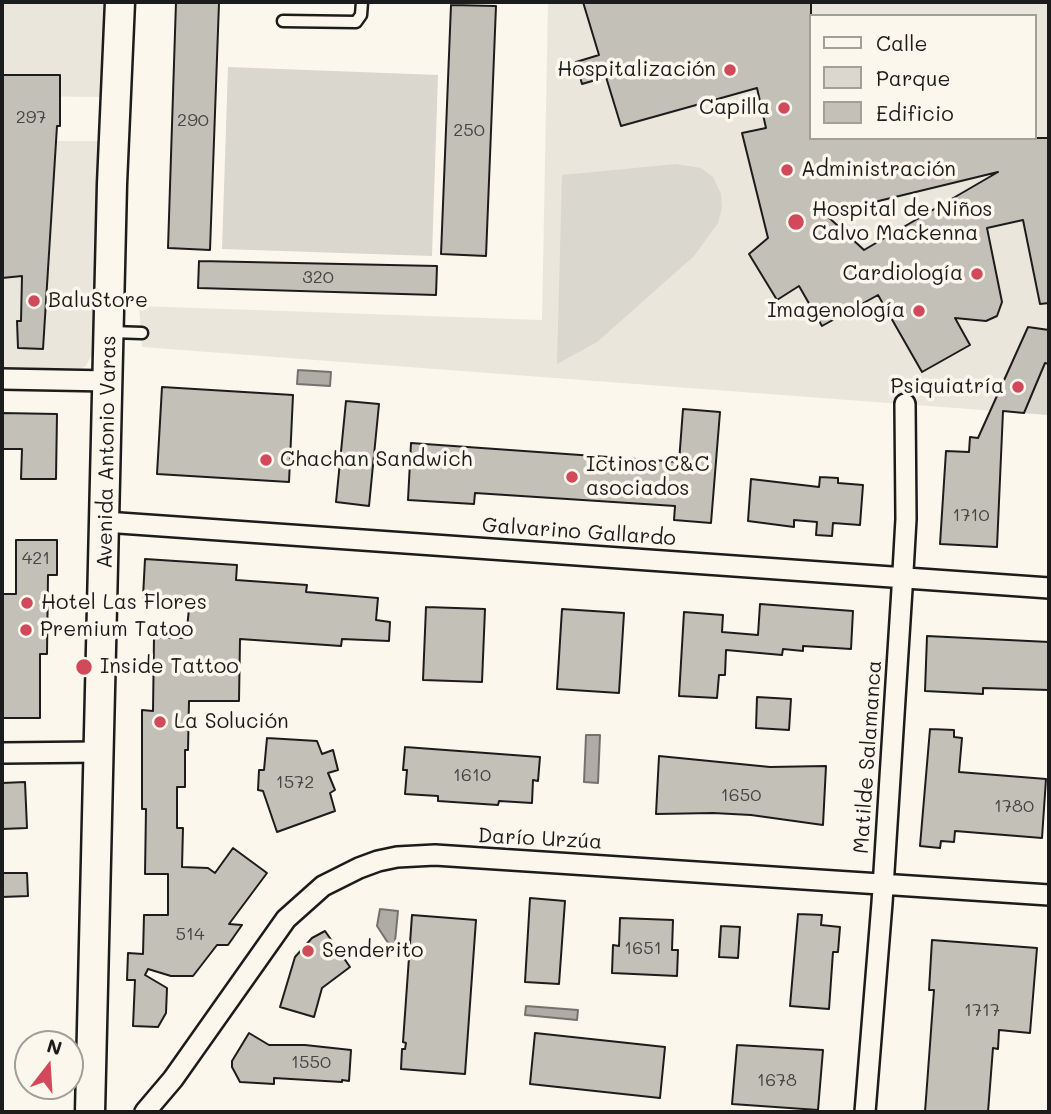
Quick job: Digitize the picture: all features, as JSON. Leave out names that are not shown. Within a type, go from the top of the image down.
[{"type":"main road","name":"Avenida Antonio Varas","points":[[90,1112],[112,184],[120,2]]},
{"type":"street","points":[[2,379],[109,381]]},
{"type":"street","name":"Matilde Salamanca","points":[[865,1112],[903,578],[905,404]]},
{"type":"street","name":"Galvarino Gallardo","points":[[105,522],[1049,588]]},
{"type":"street","points":[[2,752],[99,752]]},
{"type":"street","name":"Darío Urzúa","points":[[145,1112],[173,1079],[286,919],[323,886],[340,876],[368,864],[397,857],[435,855],[1049,895]]},
{"type":"lane","points":[[283,21],[356,22],[361,15],[362,2]]},
{"type":"lane","points":[[110,331],[142,333]]},
{"type":"shaded area","points":[[2,2],[105,2],[102,97],[2,96]]},
{"type":"shaded area","name":"Hospital de Niños Calvo Mackenna","points":[[548,2],[1049,2],[1049,415],[142,347],[139,306],[542,320]]},
{"type":"shaded area","points":[[2,141],[100,141],[93,352],[86,366],[82,368],[2,368]]},
{"type":"shaded area","points":[[298,370],[331,372],[330,386],[297,384]]},
{"type":"shaded area","points":[[586,735],[600,735],[598,783],[584,782]]},
{"type":"shaded area","points":[[380,909],[398,911],[394,952],[377,926]]},
{"type":"shaded area","points":[[526,1006],[578,1010],[577,1020],[525,1015]]},
{"type":"green space","points":[[228,67],[438,75],[432,256],[222,249]]},
{"type":"green space","points":[[676,164],[701,168],[713,177],[721,194],[722,208],[718,223],[694,256],[597,342],[557,364],[562,175]]},
{"type":"green space","points":[[1045,363],[1049,364],[1049,415],[1024,413]]},
{"type":"building","points":[[176,2],[219,3],[210,250],[168,248]]},
{"type":"building","points":[[583,2],[811,2],[810,140],[1049,138],[1049,303],[1040,304],[1023,220],[987,228],[1002,302],[997,316],[986,321],[955,318],[970,345],[922,372],[878,295],[822,326],[799,286],[777,300],[749,254],[768,238],[742,133],[766,128],[757,88],[621,126],[606,77],[582,84],[576,62],[599,55]],"holes":[[[998,172],[864,250],[825,214]]]},
{"type":"building","points":[[451,5],[496,6],[486,256],[441,254]]},
{"type":"building","points":[[2,75],[60,75],[60,126],[57,126],[43,349],[18,348],[17,321],[21,321],[22,276],[2,278]]},
{"type":"building","points":[[199,261],[437,266],[436,295],[198,288]]},
{"type":"building","points":[[1028,327],[1049,330],[1049,364],[1045,363],[1024,413],[1003,411],[997,547],[940,544],[946,451],[969,452],[970,437],[978,438]]},
{"type":"building","points":[[162,387],[293,395],[289,482],[157,474]]},
{"type":"building","points":[[346,401],[379,404],[369,506],[336,502]]},
{"type":"building","points":[[683,409],[720,412],[711,523],[674,520],[675,506],[475,493],[474,504],[408,500],[411,443],[679,462]]},
{"type":"building","points":[[2,413],[57,414],[56,479],[21,479],[22,449],[2,449]]},
{"type":"building","points":[[820,477],[838,478],[838,483],[863,485],[860,525],[833,523],[832,536],[816,535],[817,522],[794,520],[794,527],[748,521],[751,479],[819,487]]},
{"type":"building","points":[[16,540],[57,540],[57,575],[48,575],[47,654],[40,654],[40,718],[2,718],[2,594],[16,594]]},
{"type":"building","points":[[145,559],[237,565],[236,580],[307,585],[306,592],[378,598],[376,620],[390,622],[389,641],[342,639],[341,646],[240,639],[239,701],[189,701],[185,787],[177,787],[177,828],[183,828],[182,867],[208,868],[215,873],[233,848],[267,873],[229,924],[242,925],[228,945],[217,945],[193,976],[171,976],[148,969],[145,975],[167,988],[166,1013],[158,1027],[133,1026],[135,980],[127,980],[128,953],[143,954],[144,915],[168,915],[168,874],[145,874],[146,809],[142,809],[142,710],[153,711],[154,637],[186,638],[190,599],[143,597]]},
{"type":"building","points":[[760,604],[853,611],[851,649],[803,646],[803,651],[783,649],[782,655],[726,650],[725,675],[719,675],[717,698],[679,696],[684,612],[723,615],[722,632],[758,635]]},
{"type":"building","points":[[426,607],[485,609],[482,682],[423,680]]},
{"type":"building","points":[[562,609],[624,613],[619,693],[557,689]]},
{"type":"building","points":[[927,636],[1049,642],[1049,690],[983,688],[983,694],[925,691]]},
{"type":"building","points":[[757,697],[791,699],[789,730],[756,728]]},
{"type":"building","points":[[930,729],[954,730],[954,737],[962,738],[959,772],[1046,779],[1042,838],[955,831],[954,842],[941,841],[940,848],[920,846]]},
{"type":"building","points":[[267,738],[317,741],[322,754],[333,750],[338,770],[328,773],[335,790],[330,793],[335,811],[277,832],[263,791],[258,790],[259,770],[264,770]]},
{"type":"building","points":[[405,747],[540,757],[538,781],[533,780],[532,803],[499,801],[498,805],[438,801],[438,796],[405,794]]},
{"type":"building","points":[[659,756],[770,767],[826,766],[823,825],[751,815],[656,814]]},
{"type":"building","points":[[25,782],[27,828],[2,829],[2,783]]},
{"type":"building","points":[[2,873],[27,873],[28,896],[2,897]]},
{"type":"building","points":[[530,898],[565,901],[559,984],[525,982]]},
{"type":"building","points":[[798,914],[822,915],[821,925],[840,927],[838,952],[833,952],[829,1009],[790,1006]]},
{"type":"building","points":[[412,915],[476,920],[465,1074],[401,1069],[402,1049],[405,1049],[406,1043],[403,1042]]},
{"type":"building","points":[[620,918],[673,920],[672,950],[678,950],[677,976],[612,973],[613,945],[619,946]]},
{"type":"building","points":[[721,926],[740,927],[738,958],[719,957]]},
{"type":"building","points":[[325,931],[350,967],[322,988],[314,1017],[280,1007],[295,957],[312,938]]},
{"type":"building","points":[[932,940],[1037,948],[1030,1033],[999,1030],[998,1049],[993,1048],[988,1112],[925,1112],[934,990],[929,990]]},
{"type":"building","points":[[249,1033],[269,1045],[305,1045],[351,1050],[349,1081],[274,1078],[274,1084],[240,1082],[232,1067],[232,1061]]},
{"type":"building","points":[[535,1033],[665,1047],[660,1098],[530,1084]]},
{"type":"building","points":[[737,1045],[823,1050],[818,1110],[732,1104]]},
{"type":"place","name":"Hospitalización","points":[[730,70]]},
{"type":"place","name":"Capilla","points":[[784,108]]},
{"type":"place","name":"Administración","points":[[787,170]]},
{"type":"place","name":"Hospital de Niños Calvo Mackenna","points":[[796,222]]},
{"type":"place","name":"Cardiología","points":[[977,274]]},
{"type":"place","name":"BaluStore","points":[[34,301]]},
{"type":"place","name":"Imagenología","points":[[919,311]]},
{"type":"place","name":"Psiquiatría","points":[[1018,387]]},
{"type":"place","name":"Chachan Sandwich","points":[[266,460]]},
{"type":"place","name":"Ictinos C&C asociados","points":[[572,477]]},
{"type":"place","name":"Hotel Las Flores","points":[[27,603]]},
{"type":"place","name":"Premium Tatoo","points":[[26,630]]},
{"type":"place","name":"Inside Tattoo","points":[[84,667]]},
{"type":"place","name":"La Solución","points":[[160,722]]},
{"type":"place","name":"Senderito","points":[[308,951]]}]
